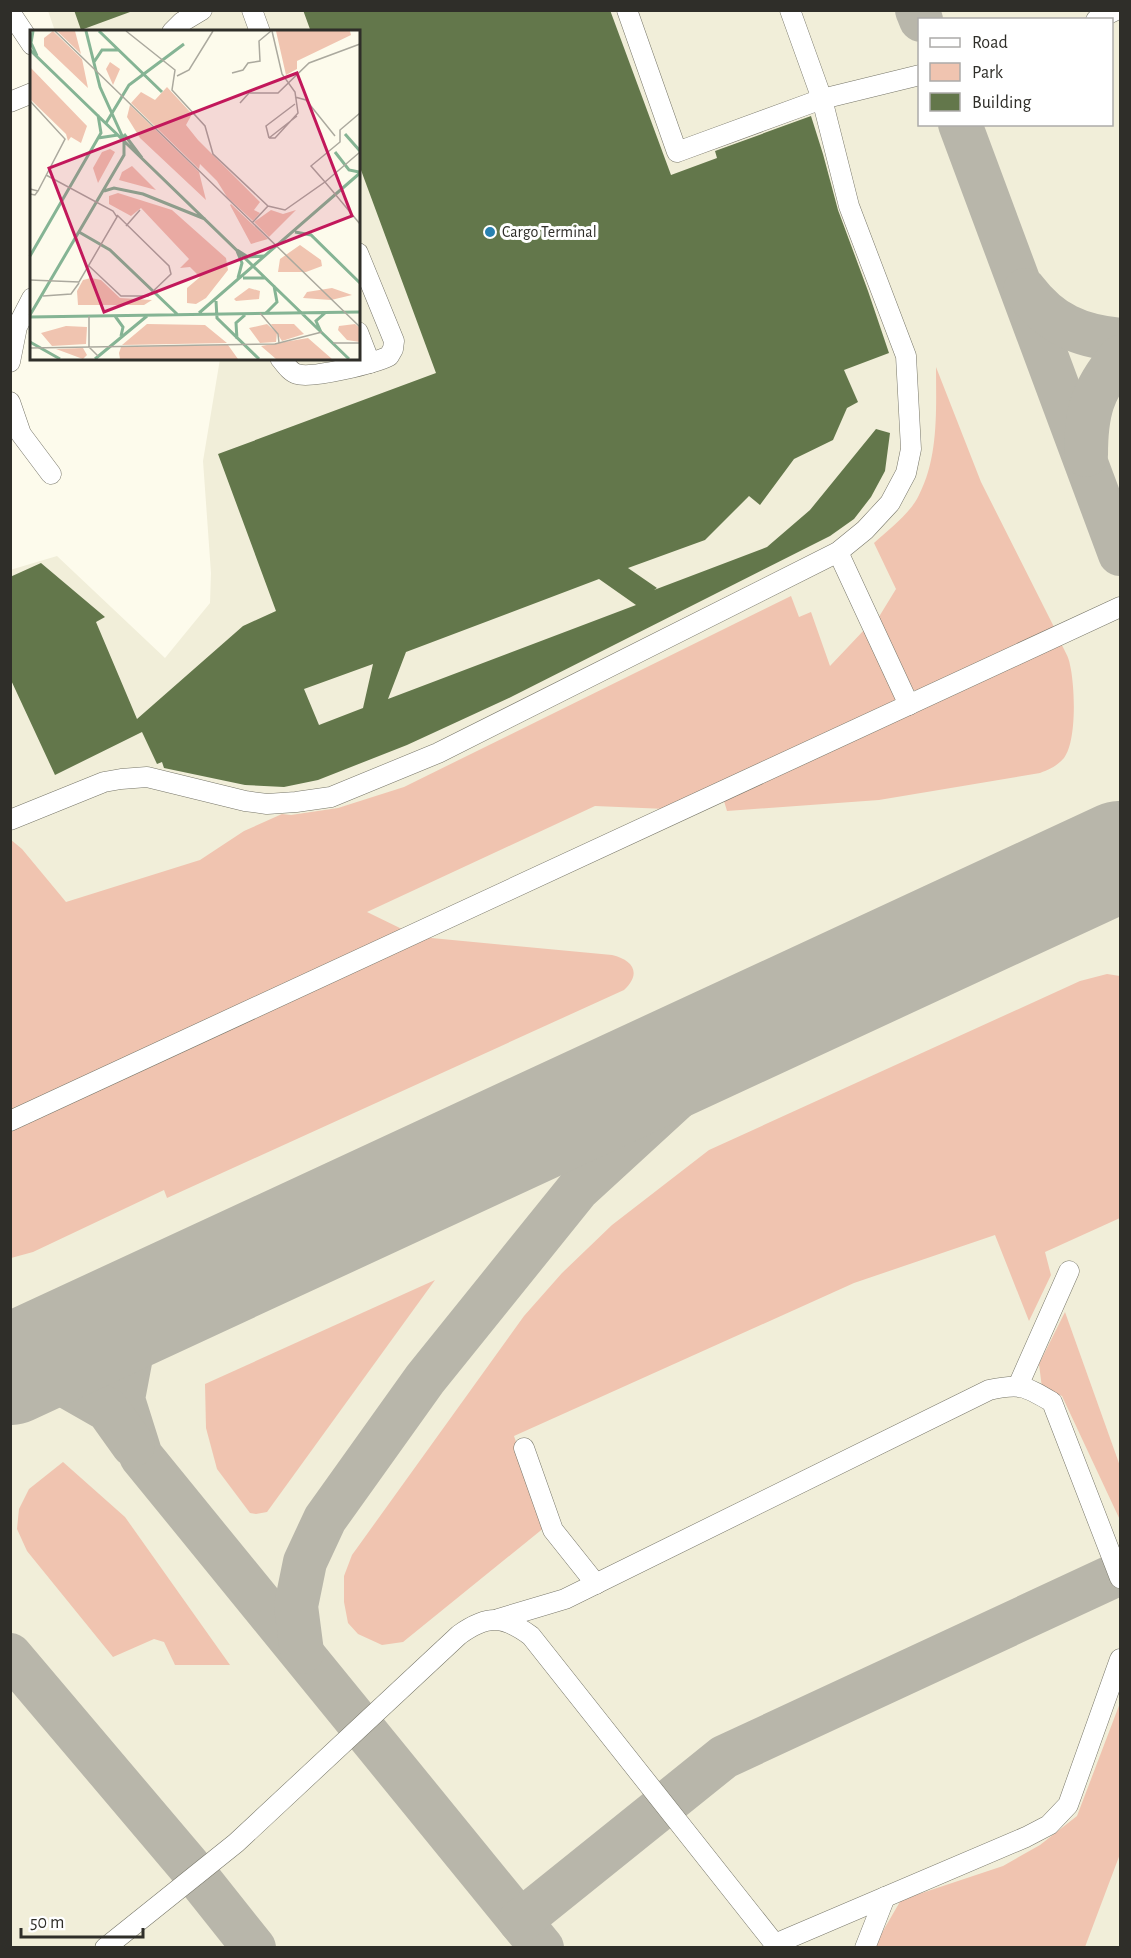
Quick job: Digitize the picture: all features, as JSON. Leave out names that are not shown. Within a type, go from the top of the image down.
[{"type":"street","points":[[174,30],[182,21],[202,10]]},
{"type":"street","points":[[252,10],[259,30]]},
{"type":"street","points":[[627,10],[677,152],[822,99],[918,75]]},
{"type":"street","points":[[10,820],[104,782],[122,778],[147,777],[245,801],[267,804],[331,796],[438,753],[838,552],[865,530],[890,502],[906,473],[911,449],[906,356],[849,206],[822,99],[790,10]]},
{"type":"street","points":[[1100,18],[1116,10]]},
{"type":"street","points":[[10,12],[30,42]]},
{"type":"street","points":[[10,102],[30,94]]},
{"type":"street","points":[[282,360],[297,374],[304,375],[370,363],[389,356],[394,341],[360,258]]},
{"type":"street","points":[[10,362],[17,327],[30,302]]},
{"type":"street","points":[[360,337],[370,363]]},
{"type":"street","points":[[10,402],[21,434],[51,474]]},
{"type":"street","points":[[838,552],[909,705]]},
{"type":"street","points":[[10,1121],[1120,607]]},
{"type":"street","points":[[1018,1386],[1069,1271]]},
{"type":"street","points":[[105,1947],[236,1843],[459,1635],[475,1623],[566,1599],[989,1390],[1018,1386],[1030,1389],[1052,1402],[1120,1578]]},
{"type":"street","points":[[524,1448],[553,1530],[596,1584]]},
{"type":"street","points":[[495,1619],[515,1624],[531,1636],[776,1946],[1049,1825],[1068,1805],[1120,1659]]},
{"type":"street","points":[[865,1947],[885,1897]]},
{"type":"shaded area","points":[[48,11],[1120,11],[1120,1947],[11,1947],[10,570],[57,556],[165,658],[210,603],[211,573],[203,461],[220,360],[360,360],[360,30],[55,30]]},
{"type":"green space","points":[[936,367],[981,482],[1055,629],[917,691],[908,688],[877,620],[896,589],[874,543],[910,509],[925,480],[935,432]]},
{"type":"green space","points":[[791,596],[799,617],[811,612],[830,666],[865,629],[898,700],[666,809],[595,806],[367,912],[404,930],[11,1112],[10,839],[22,849],[66,902],[200,860],[244,831],[282,814],[291,815],[338,808],[404,787]]},
{"type":"green space","points":[[1061,643],[1069,659],[1072,674],[1073,727],[1064,758],[1050,769],[1040,773],[879,800],[727,811],[724,801]]},
{"type":"green space","points":[[421,937],[612,955],[630,964],[634,973],[630,984],[624,990],[167,1198],[164,1190],[33,1252],[11,1258],[10,1129]]},
{"type":"green space","points":[[1107,974],[1120,976],[1120,1218],[1045,1252],[1051,1275],[1029,1321],[995,1235],[854,1283],[514,1436],[545,1527],[403,1642],[382,1645],[358,1634],[348,1623],[344,1602],[344,1576],[352,1555],[524,1316],[562,1273],[612,1225],[709,1150],[1080,981]]},
{"type":"green space","points":[[435,1280],[267,1512],[250,1513],[217,1469],[206,1428],[205,1384]]},
{"type":"green space","points":[[1065,1312],[1120,1466],[1120,1520],[1062,1396],[1042,1388],[1039,1364]]},
{"type":"green space","points":[[63,1462],[125,1517],[230,1665],[175,1665],[164,1642],[154,1639],[113,1657],[27,1551],[17,1529],[19,1509],[29,1489]]},
{"type":"green space","points":[[1120,1703],[1120,1854],[1085,1947],[873,1948],[901,1900],[1003,1866],[1040,1845],[1077,1816]]},
{"type":"building","points":[[74,10],[129,10],[130,12],[81,30]]},
{"type":"building","points":[[303,10],[610,10],[671,175],[717,158],[715,151],[811,116],[838,210],[889,353],[844,370],[858,402],[847,408],[833,440],[794,459],[760,505],[749,496],[705,540],[628,568],[657,588],[654,590],[767,547],[810,510],[876,429],[890,433],[885,471],[871,497],[854,519],[830,536],[511,697],[407,745],[318,780],[284,787],[245,785],[164,768],[162,762],[157,764],[142,732],[55,775],[10,678],[10,577],[41,563],[105,617],[96,622],[137,719],[243,626],[276,611],[218,454],[436,373],[360,167],[360,30],[310,30]],"holes":[[[599,579],[636,605],[388,699],[406,652]],[[373,664],[363,708],[319,725],[304,689]]]},
{"type":"taxiway","points":[[917,10],[920,18]]},
{"type":"taxiway","points":[[961,126],[1120,554]]},
{"type":"taxiway","points":[[1025,290],[1045,312],[1067,326],[1092,335],[1120,340]]},
{"type":"taxiway","points":[[1086,455],[1087,426],[1092,402],[1103,380],[1120,357]]},
{"type":"taxiway","points":[[1060,884],[1102,859],[1120,839]]},
{"type":"taxiway","points":[[302,1652],[296,1606],[305,1562],[325,1519],[425,1379],[578,1189],[758,1024]]},
{"type":"taxiway","points":[[172,1295],[134,1341],[123,1399],[141,1456],[542,1948]]},
{"type":"taxiway","points":[[10,1343],[72,1329],[172,1295]]},
{"type":"taxiway","points":[[10,1375],[59,1382],[108,1410],[133,1445]]},
{"type":"taxiway","points":[[520,1921],[724,1757],[1120,1573]]},
{"type":"taxiway","points":[[10,1655],[188,1865],[254,1948]]},
{"type":"runway","points":[[10,1370],[1120,856]]},
{"type":"place","name":"Cargo Terminal","points":[[490,232]]}]
